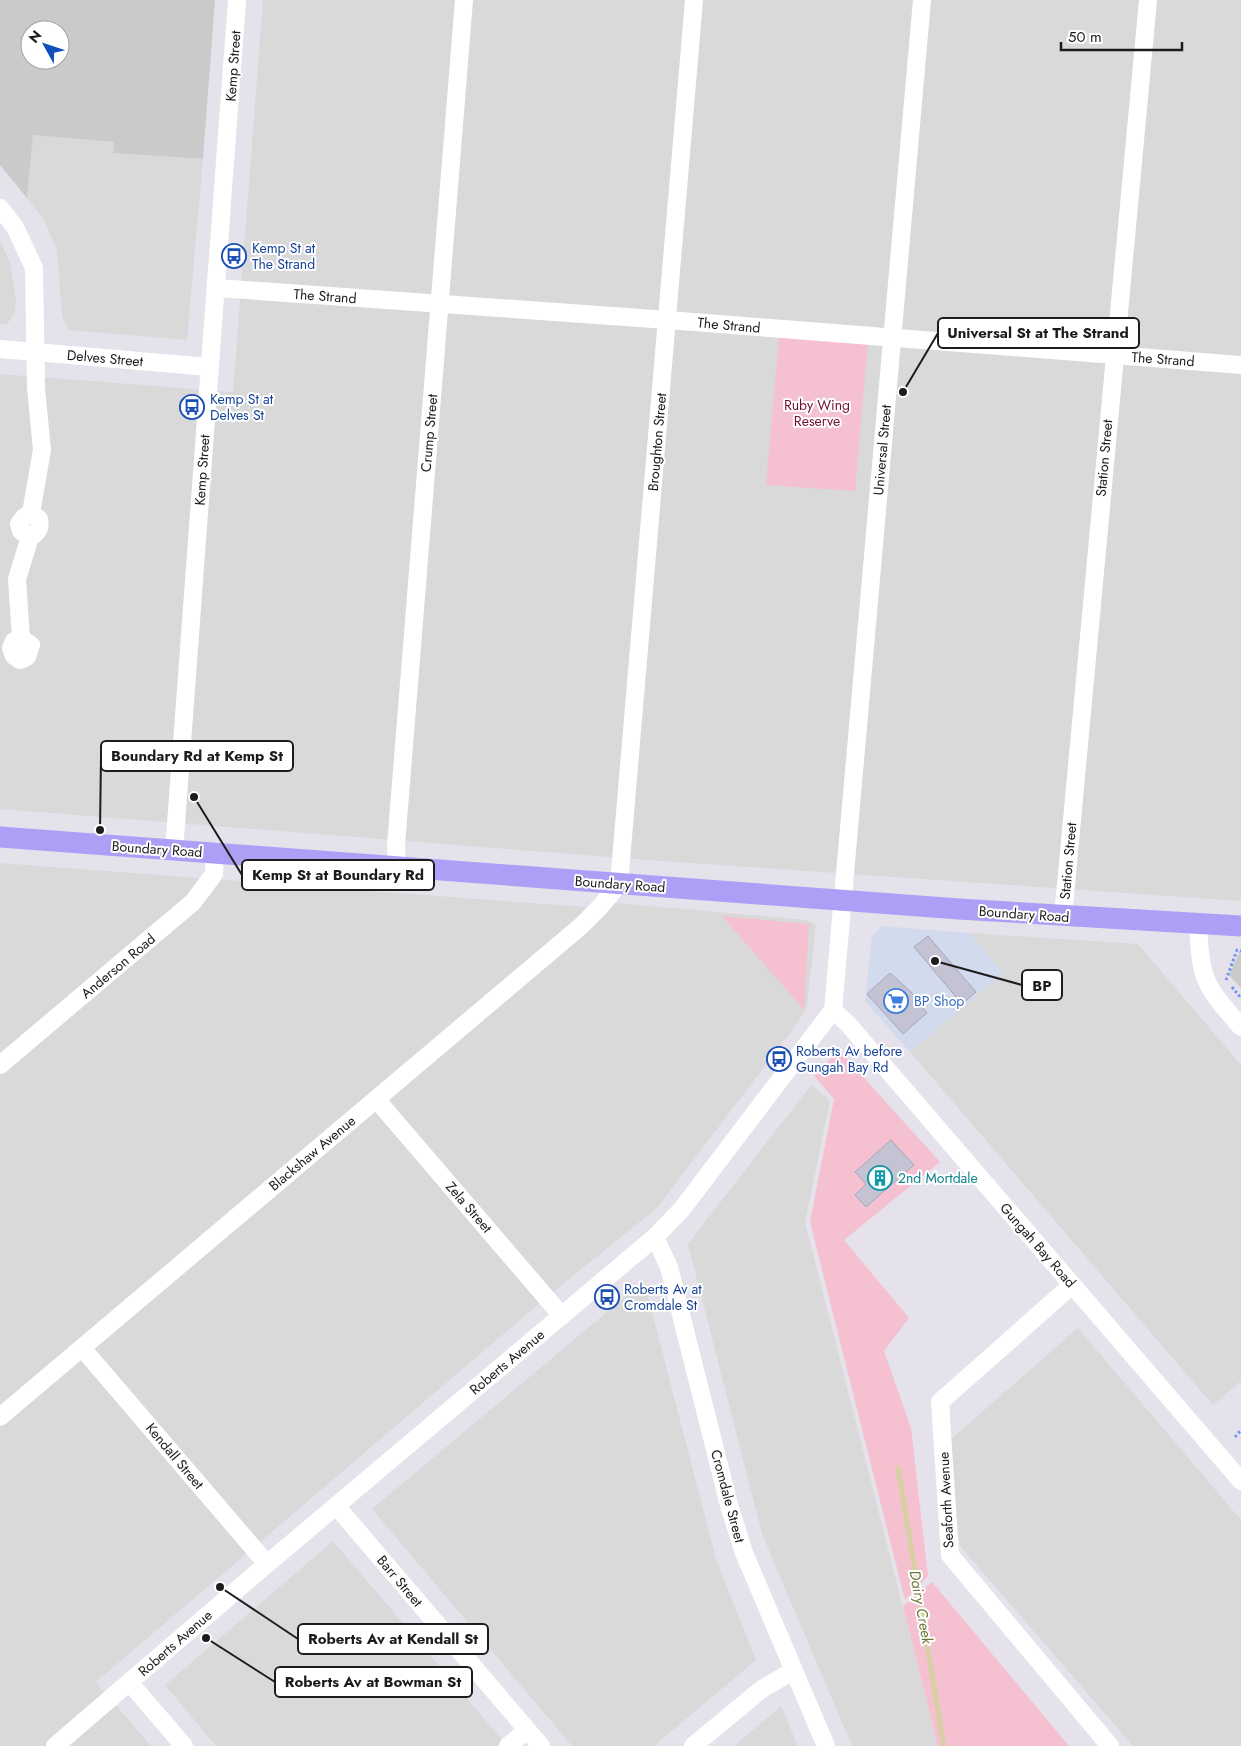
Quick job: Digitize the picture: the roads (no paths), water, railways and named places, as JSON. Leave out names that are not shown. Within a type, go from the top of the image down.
[{"type":"main road","name":"Boundary Road","points":[[0,837],[1063,916],[1241,926]]},
{"type":"street","name":"Kemp Street","points":[[174,851],[237,0]]},
{"type":"street","name":"Crump Street","points":[[397,866],[396,845],[464,0]]},
{"type":"street","name":"Broughton Street","points":[[619,884],[694,0]]},
{"type":"street","name":"Universal Street","points":[[843,900],[922,0]]},
{"type":"street","name":"Station Street","points":[[1063,916],[1148,0]]},
{"type":"street","points":[[0,208],[16,227],[28,250],[34,268],[38,422],[42,450],[31,513],[24,517],[19,524],[21,531],[30,537],[17,579],[21,638]]},
{"type":"street","name":"The Strand","points":[[217,288],[668,320],[1241,365]]},
{"type":"street","name":"Delves Street","points":[[0,349],[209,366]]},
{"type":"street","name":"Anderson Road","points":[[0,1065],[193,902],[214,874],[215,854]]},
{"type":"street","name":"Blackshaw Avenue","points":[[0,1417],[83,1349],[581,926],[600,908],[619,884]]},
{"type":"street","points":[[833,1010],[843,900]]},
{"type":"street","points":[[1198,924],[1200,961],[1204,980],[1209,989],[1241,1027]]},
{"type":"street","name":"Roberts Avenue","points":[[55,1746],[267,1564],[337,1507],[655,1237],[682,1209],[833,1010]]},
{"type":"street","name":"Gungah Bay Road","points":[[833,1010],[848,1024],[1241,1481]]},
{"type":"street","name":"Zela Street","points":[[376,1099],[562,1316]]},
{"type":"street","name":"Cromdale Street","points":[[655,1237],[669,1267],[735,1528],[752,1577],[826,1746]]},
{"type":"street","name":"Seaforth Avenue","points":[[1072,1285],[940,1402],[950,1556],[1110,1746]]},
{"type":"street","name":"Kendall Street","points":[[83,1349],[267,1564]]},
{"type":"street","name":"Barr Street","points":[[337,1507],[542,1746]]},
{"type":"street","points":[[693,1746],[762,1689],[793,1671]]},
{"type":"street","points":[[130,1683],[184,1746]]},
{"type":"street","points":[[508,1746],[527,1730]]},
{"type":"waterway","name":"Dairy Creek","points":[[898,1468],[944,1746]]},
{"type":"place","name":"Kemp St at The Strand","points":[[234,256]]},
{"type":"place","name":"Universal St at The Strand","points":[[903,392]]},
{"type":"place","name":"Kemp St at Delves St","points":[[192,407]]},
{"type":"place","name":"Kemp St at Boundary Rd","points":[[194,797]]},
{"type":"place","name":"Boundary Rd at Kemp St","points":[[100,830]]},
{"type":"place","name":"BP","points":[[935,961]]},
{"type":"place","name":"BP Shop","points":[[896,1001]]},
{"type":"place","name":"Roberts Av before Gungah Bay Rd","points":[[779,1059]]},
{"type":"place","name":"2nd Mortdale","points":[[880,1178]]},
{"type":"place","name":"Roberts Av at Cromdale St","points":[[607,1297]]},
{"type":"place","name":"Roberts Av at Kendall St","points":[[220,1587]]},
{"type":"place","name":"Roberts Av at Bowman St","points":[[206,1638]]},
{"type":"park label","name":"Ruby Wing Reserve","points":[[817,414]]}]
